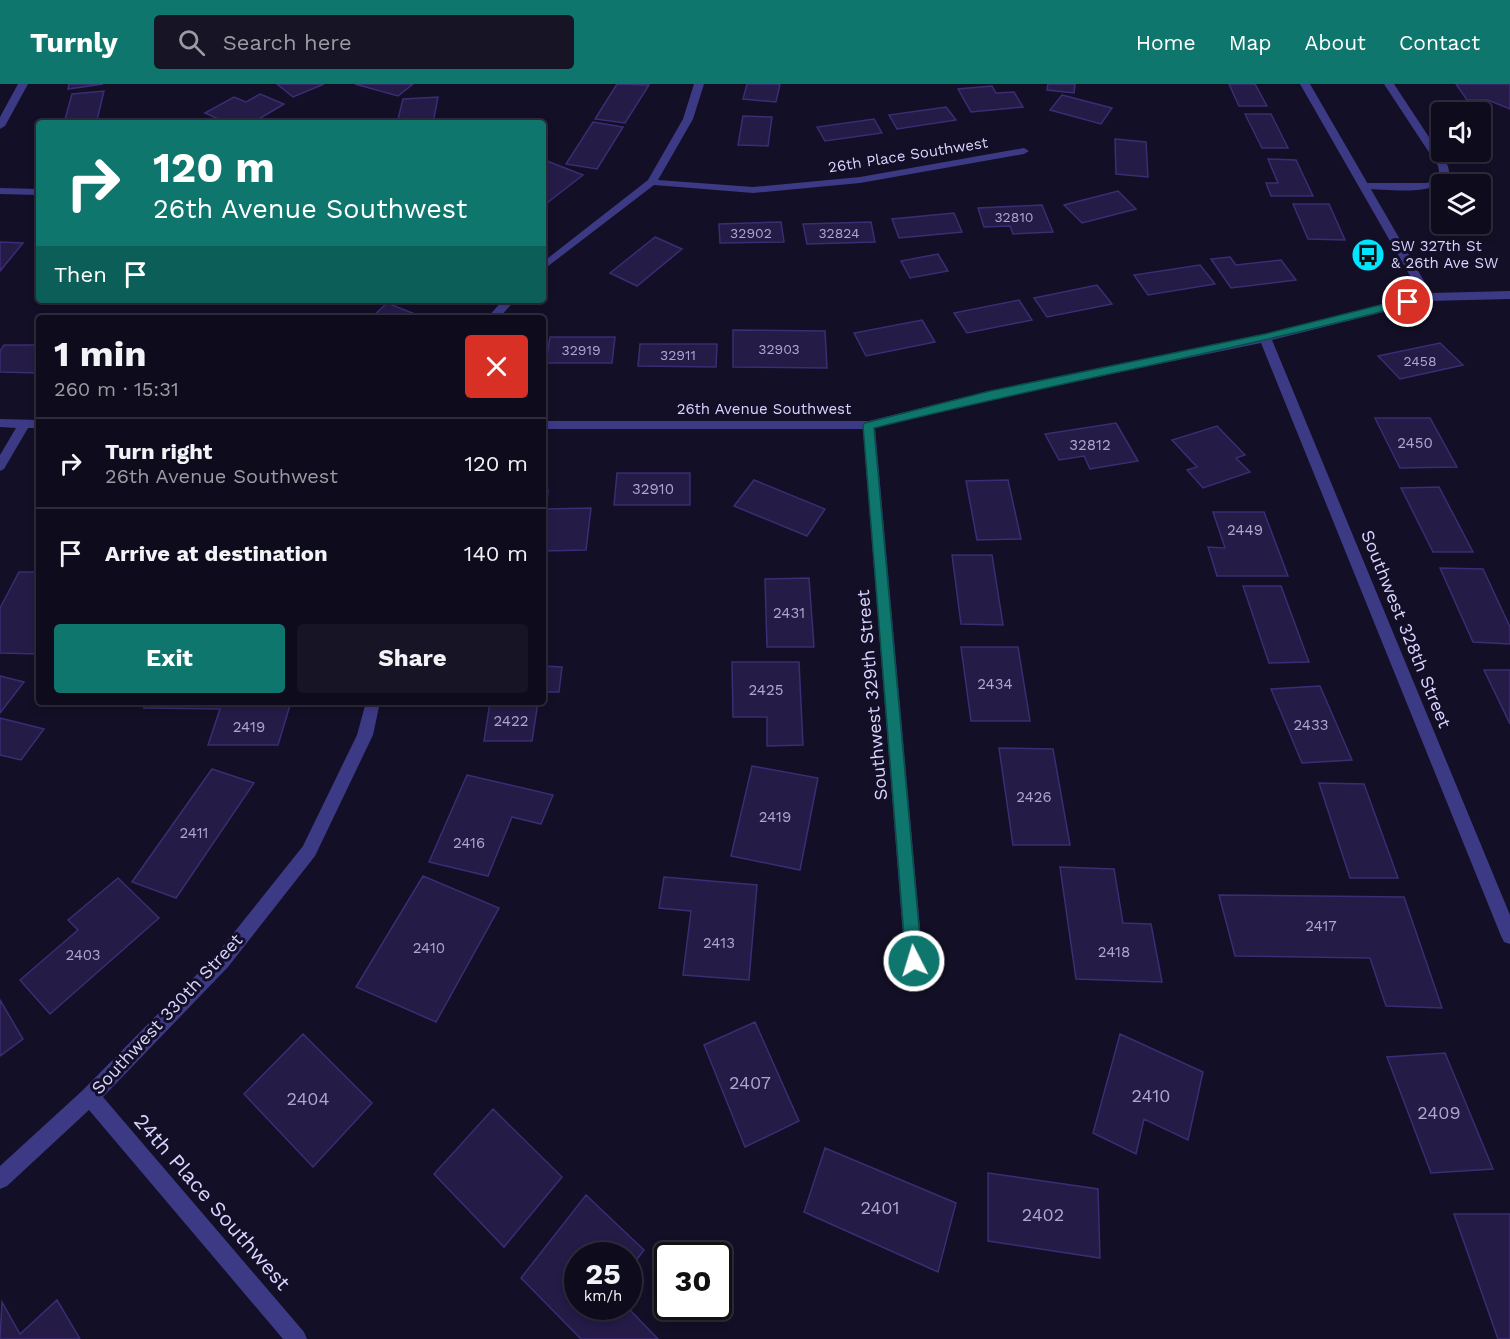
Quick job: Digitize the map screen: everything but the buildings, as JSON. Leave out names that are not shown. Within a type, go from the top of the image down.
[{"type":"street","points":[[0,126],[23,84]]},
{"type":"street","points":[[546,265],[652,182],[688,119],[699,84]]},
{"type":"street","points":[[1305,84],[1428,297]]},
{"type":"street","points":[[1364,186],[1427,186],[1445,177],[1443,166],[1389,84]]},
{"type":"street","name":"26th Place Southwest","points":[[652,182],[753,190],[860,180],[1024,151]]},
{"type":"street","points":[[0,191],[36,192]]},
{"type":"street","name":"26th Avenue Southwest","points":[[546,425],[869,425],[990,395],[1265,338],[1428,297],[1510,295]]},
{"type":"street","points":[[496,315],[506,303]]},
{"type":"street","name":"Southwest 328th Street","points":[[1265,338],[1510,936]]},
{"type":"street","points":[[0,423],[36,424]]},
{"type":"street","points":[[0,466],[24,424]]},
{"type":"street","name":"Southwest 329th Street","points":[[869,425],[914,961]]},
{"type":"street","name":"Southwest 330th Street","points":[[0,1179],[90,1097],[222,961],[309,851],[365,735],[372,705]]},
{"type":"street","name":"24th Place Southwest","points":[[90,1097],[297,1339]]},
{"type":"place","name":"SW 327th St & 26th Ave SW","points":[[1368,255]]},
{"type":"route","points":[[914,961],[869,425],[990,395],[1265,338],[1408,302]]}]
